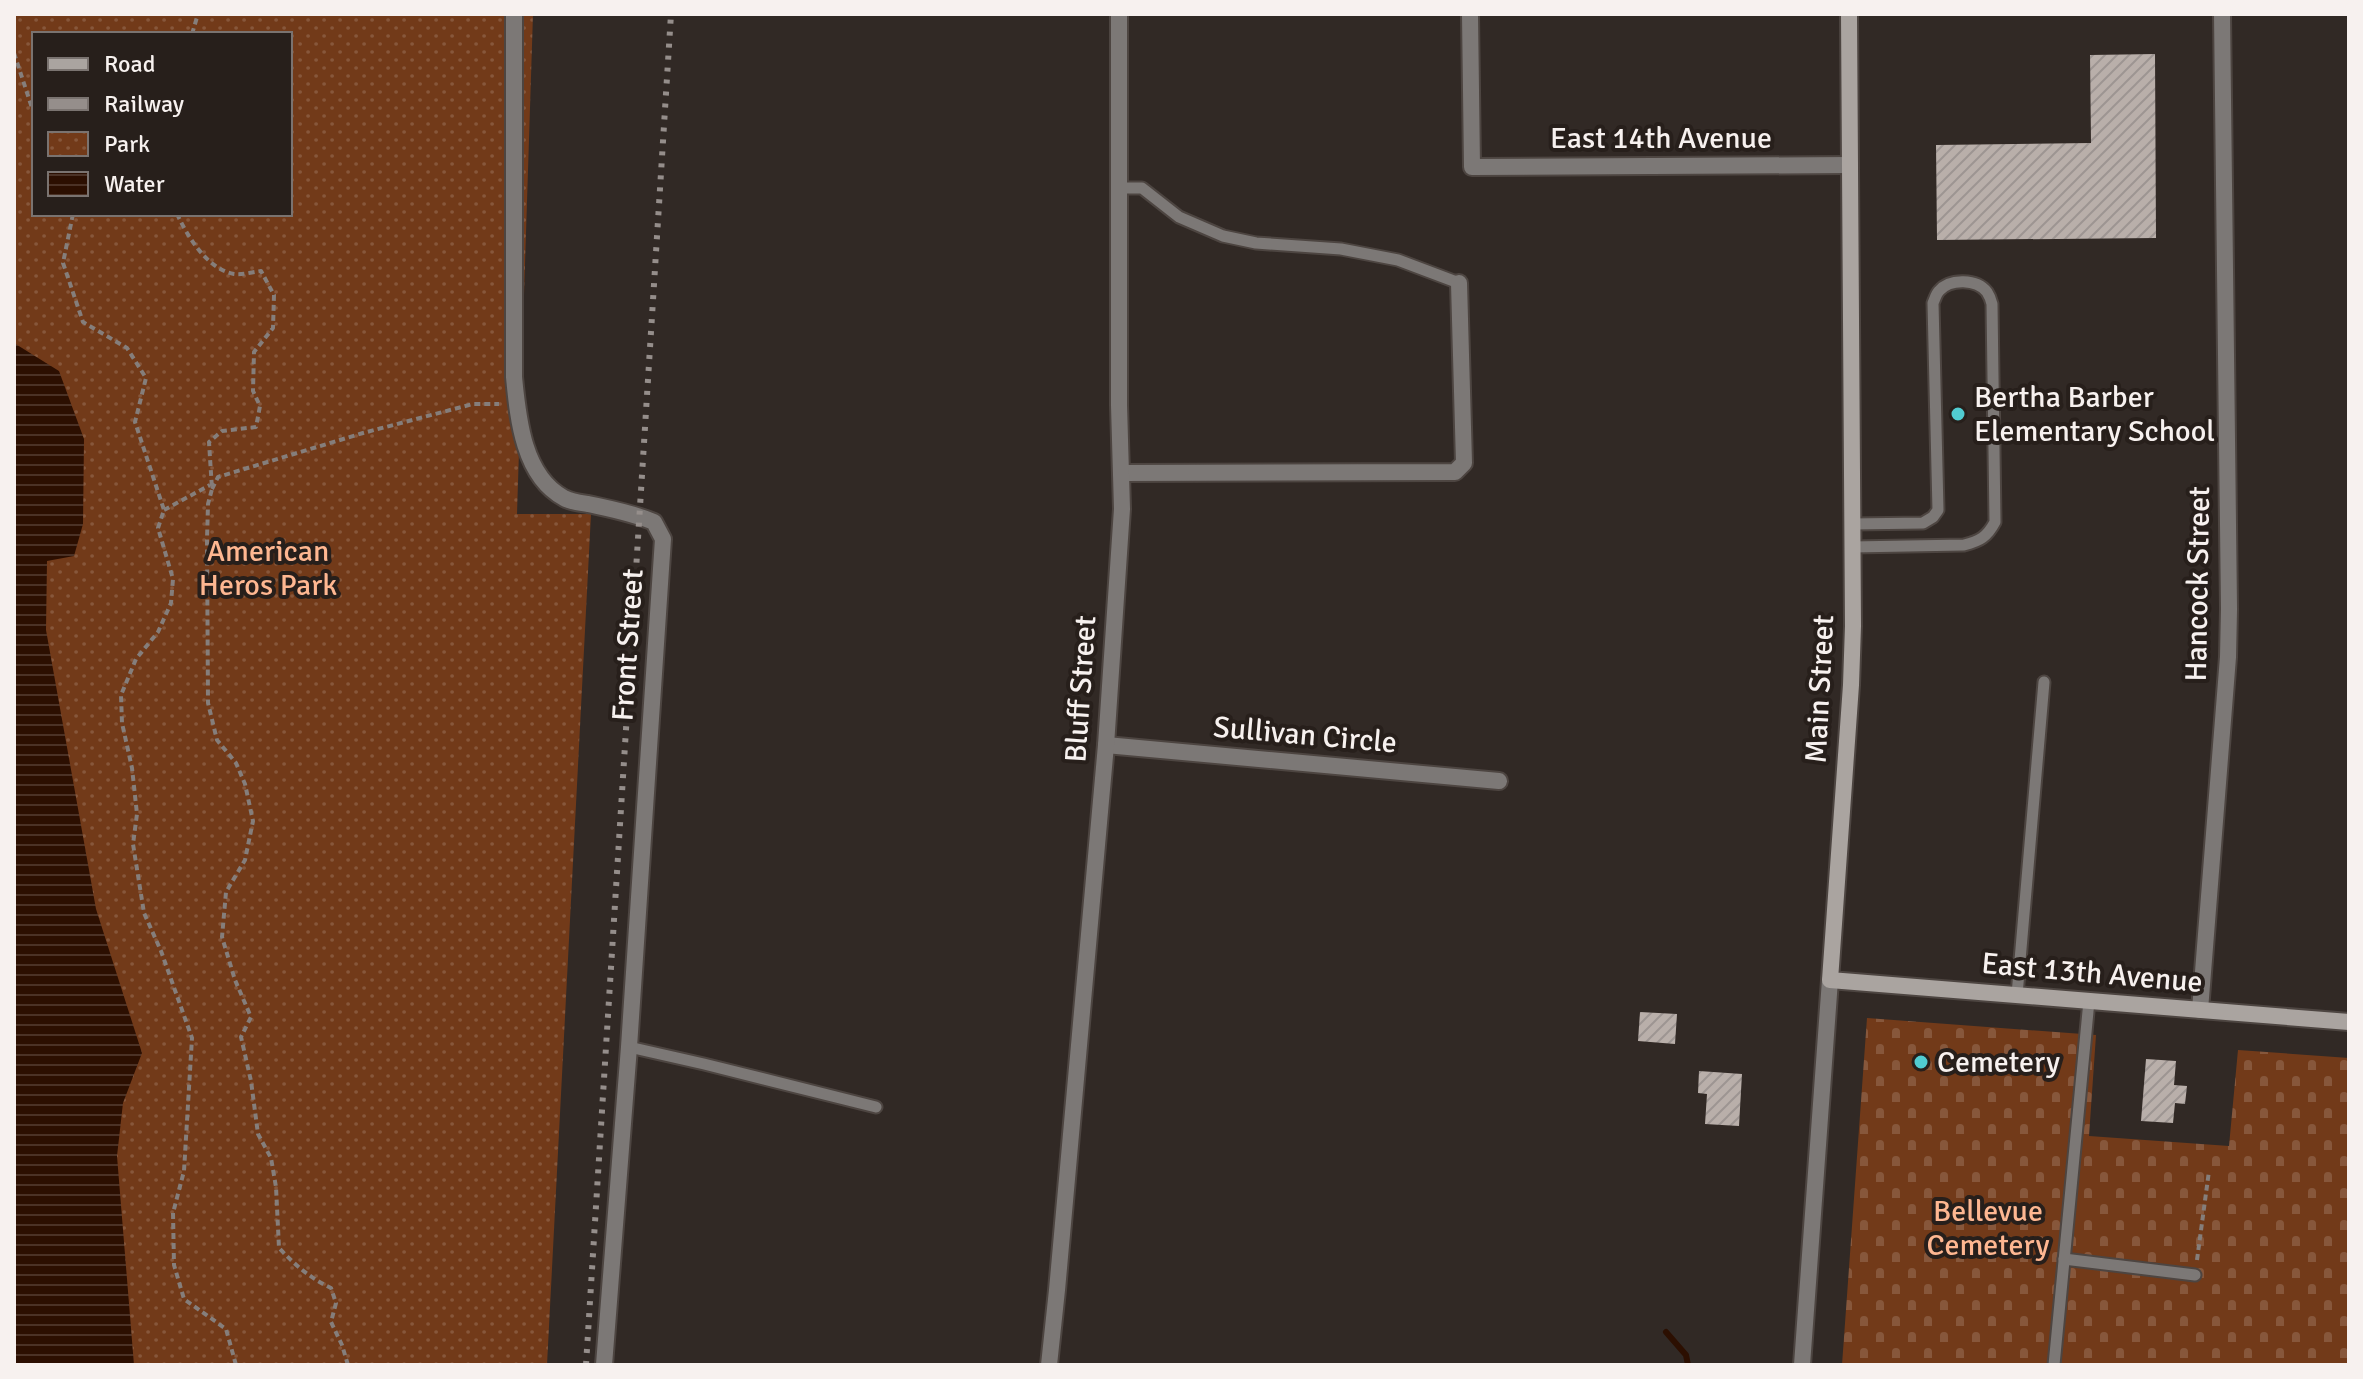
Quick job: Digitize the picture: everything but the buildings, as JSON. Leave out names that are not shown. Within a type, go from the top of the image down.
[{"type":"street","name":"Front Street","points":[[514,14],[514,377],[518,423],[528,455],[546,484],[565,499],[654,522],[663,539],[604,1365]]},
{"type":"street","name":"Bluff Street","points":[[1049,1365],[1106,745],[1122,509],[1119,14]]},
{"type":"street","name":"East 14th Avenue","points":[[1470,14],[1472,167],[1850,165]]},
{"type":"street","name":"Main Street","points":[[1802,1365],[1851,685],[1849,14]]},
{"type":"street","name":"Hancock Street","points":[[2200,1010],[2228,657],[2222,14]]},
{"type":"street","points":[[1121,473],[1455,472],[1464,463],[1459,283]]},
{"type":"street","name":"Sullivan Circle","points":[[1106,745],[1499,781]]},
{"type":"street","name":"East 13th Avenue","points":[[1830,980],[2349,1022]]},
{"type":"lane","points":[[1119,188],[1142,188],[1179,217],[1223,236],[1256,243],[1341,249],[1384,257],[1459,283]]},
{"type":"lane","points":[[1852,524],[1923,523],[1938,510],[1933,303],[1939,290],[1949,284],[1978,284],[1988,293],[1992,304],[1995,522],[1989,534],[1977,542],[1964,545],[1852,547]]},
{"type":"lane","points":[[2017,995],[2044,682]]},
{"type":"lane","points":[[2054,1365],[2089,1001]]},
{"type":"lane","points":[[629,1047],[876,1107]]},
{"type":"lane","points":[[2064,1259],[2195,1275]]},
{"type":"path","points":[[14,53],[32,108]]},
{"type":"path","points":[[73,216],[63,263],[83,322],[127,348],[146,378],[135,422],[164,510],[158,528],[173,579],[171,603],[158,632],[136,659],[121,695],[122,723],[132,768],[137,814],[133,844],[144,913],[192,1038],[184,1171],[173,1213],[174,1265],[184,1299],[226,1329],[236,1365]]},
{"type":"path","points":[[178,216],[211,264],[235,274],[261,271],[274,295],[273,328],[254,352],[253,391],[260,406],[256,427],[222,431],[209,442],[208,703],[217,740],[236,763],[245,784],[253,821],[245,860],[226,892],[222,937],[235,980],[251,1017],[241,1037],[258,1134],[271,1158],[276,1187],[279,1248],[296,1267],[331,1288],[336,1303],[331,1322],[348,1365]]},
{"type":"path","points":[[164,510],[211,487],[218,477],[363,433],[473,404],[517,403]]},
{"type":"path","points":[[2197,1261],[2209,1171]]},
{"type":"green space","name":"American Heros Park","points":[[14,14],[533,14],[517,514],[591,514],[547,1365],[75,1365],[14,821]]},
{"type":"green space","name":"Bellevue Cemetery","points":[[1867,1018],[2096,1035],[2089,1136],[2229,1146],[2238,1050],[2349,1058],[2349,1365],[1842,1365]]},
{"type":"water","points":[[14,343],[59,371],[84,439],[83,524],[74,556],[47,561],[46,630],[96,909],[142,1053],[123,1103],[117,1156],[134,1365],[14,1365]]},
{"type":"waterway","points":[[1666,1332],[1686,1355],[1688,1365]]},
{"type":"railway","points":[[586,1365],[671,14]]},
{"type":"place","name":"Bertha Barber Elementary School","points":[[1958,414]]},
{"type":"place","name":"Cemetery","points":[[1921,1062]]}]
